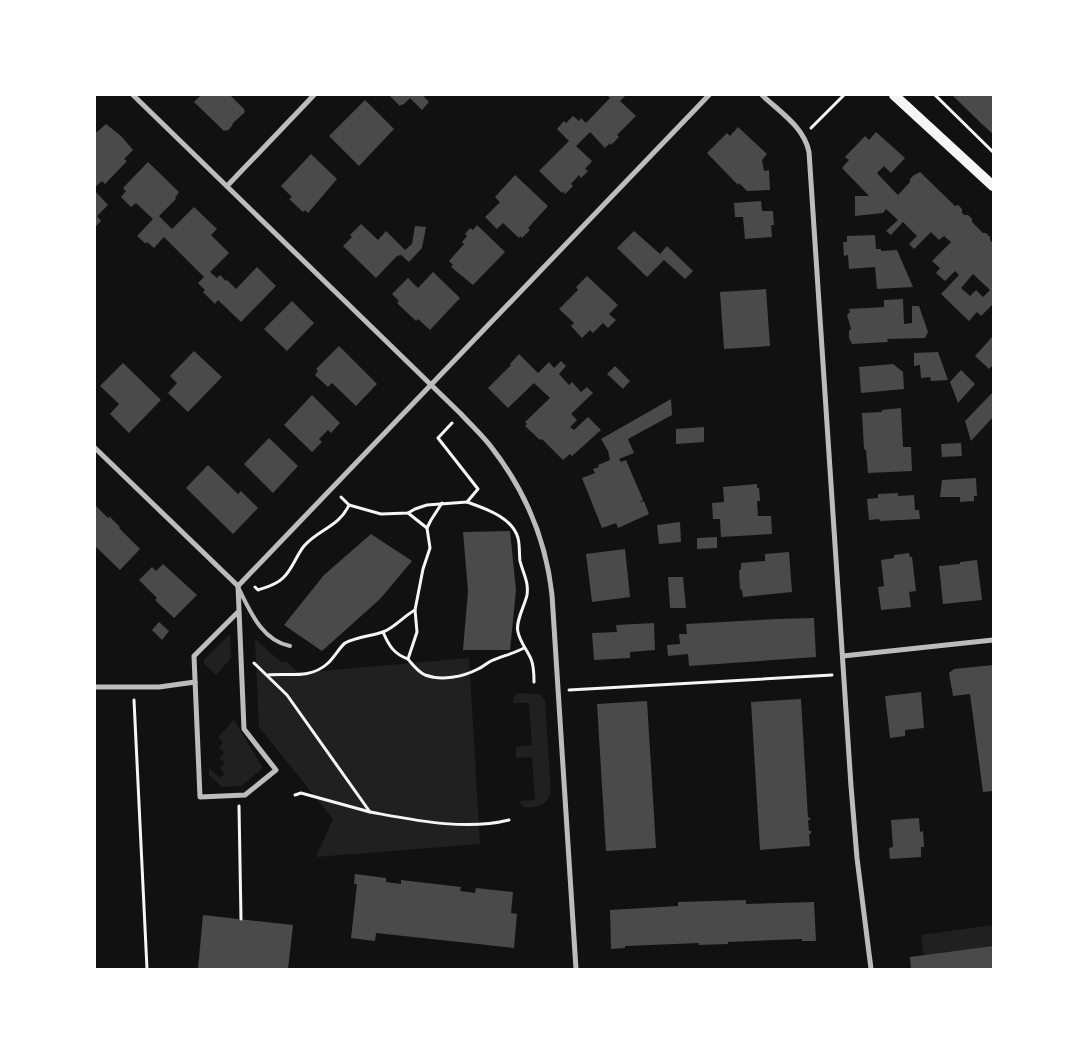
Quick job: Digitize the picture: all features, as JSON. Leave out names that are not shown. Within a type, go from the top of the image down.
[{"type":"main road","points":[[894,95],[993,186]]},
{"type":"street","points":[[133,95],[461,414],[492,448],[512,477],[530,510],[543,544],[552,595],[576,969]]},
{"type":"street","points":[[227,186],[314,95]]},
{"type":"street","points":[[239,611],[194,656],[200,797],[245,795],[276,770],[244,729],[238,586],[709,95]]},
{"type":"street","points":[[762,95],[796,126],[804,136],[809,152],[857,858],[871,969]]},
{"type":"street","points":[[95,448],[238,586]]},
{"type":"street","points":[[843,656],[993,640]]},
{"type":"street","points":[[95,687],[159,687],[195,682]]},
{"type":"lane","points":[[238,586],[254,620],[277,642],[290,646]]},
{"type":"path","points":[[804,136],[844,95]]},
{"type":"path","points":[[935,95],[993,152]]},
{"type":"path","points":[[461,414],[438,438],[478,489],[467,502]]},
{"type":"path","points":[[245,578],[258,590],[275,584],[282,579],[305,545],[319,533],[341,519],[349,505],[381,514],[408,513],[428,505],[467,502],[487,510],[505,520],[514,528],[518,539],[520,561],[527,584],[527,594],[517,631],[524,648],[531,658],[534,669],[534,682]]},
{"type":"path","points":[[408,659],[418,632],[415,610],[423,569],[430,548],[428,528],[442,503]]},
{"type":"path","points":[[408,513],[428,528]]},
{"type":"path","points":[[267,675],[298,676],[314,673],[326,665],[344,644],[383,632],[415,610]]},
{"type":"path","points":[[383,632],[390,648],[399,656],[408,659],[416,669],[425,675],[450,677],[465,675],[524,648]]},
{"type":"path","points":[[240,654],[252,661],[286,695],[370,812]]},
{"type":"path","points":[[558,690],[844,675]]},
{"type":"path","points":[[134,687],[147,969]]},
{"type":"path","points":[[296,795],[301,793],[370,812],[426,823],[493,824],[509,820]]},
{"type":"path","points":[[239,796],[240,919]]},
{"type":"shaded area","points":[[229,635],[231,658],[216,675],[204,664],[204,660]]},
{"type":"shaded area","points":[[255,639],[281,662],[287,662],[298,673],[469,658],[480,844],[316,857],[333,819],[259,727]]},
{"type":"shaded area","points":[[518,693],[539,694],[545,701],[551,792],[544,803],[532,807],[523,807],[519,801],[535,800],[532,757],[516,758],[516,747],[532,745],[529,703],[513,703],[514,696]]},
{"type":"shaded area","points":[[234,720],[263,768],[241,786],[222,787],[209,775],[209,768],[220,778],[225,774],[220,768],[225,763],[219,758],[224,753],[219,747],[223,742],[218,737]]},
{"type":"shaded area","points":[[993,925],[993,946],[924,955],[921,935]]},
{"type":"building","points":[[201,95],[230,95],[245,112],[227,131],[224,131],[194,102]]},
{"type":"building","points":[[389,95],[426,95],[424,97],[429,102],[422,110],[410,98],[400,106]]},
{"type":"building","points":[[626,95],[620,101],[636,116],[617,135],[619,137],[605,148],[590,132],[576,146],[592,161],[585,169],[588,171],[581,178],[579,175],[571,184],[573,186],[565,194],[563,191],[562,193],[539,171],[569,141],[557,129],[564,121],[566,123],[573,116],[579,121],[581,118],[586,123],[610,98],[608,96]]},
{"type":"building","points":[[952,95],[993,95],[993,134],[983,125]]},
{"type":"building","points":[[365,100],[394,129],[359,166],[329,136]]},
{"type":"building","points":[[106,124],[121,136],[133,150],[124,159],[127,161],[105,184],[102,181],[95,187],[95,132]]},
{"type":"building","points":[[738,127],[767,154],[762,160],[764,171],[769,170],[770,190],[747,191],[739,183],[738,185],[707,153],[727,133],[730,136]]},
{"type":"building","points":[[876,132],[905,158],[891,173],[884,166],[877,173],[898,195],[910,182],[910,179],[920,172],[955,206],[958,205],[962,209],[962,213],[968,215],[983,233],[990,237],[993,243],[993,304],[981,316],[977,312],[969,321],[941,294],[959,275],[955,271],[945,281],[936,273],[940,268],[932,261],[951,242],[944,236],[939,240],[931,232],[914,249],[909,244],[917,236],[903,222],[891,235],[886,231],[898,220],[886,209],[883,213],[855,216],[855,196],[869,196],[842,168],[849,160],[845,157],[865,136],[869,140]],"holes":[[[973,274],[990,290],[983,297],[976,290],[970,296],[961,288]]]},
{"type":"building","points":[[311,154],[337,179],[308,213],[305,210],[303,212],[289,199],[292,197],[281,186]]},
{"type":"building","points":[[148,162],[179,192],[176,199],[159,216],[172,229],[194,207],[217,229],[211,235],[229,253],[210,272],[217,278],[220,275],[236,289],[257,267],[276,286],[241,322],[218,300],[215,304],[203,292],[205,290],[198,283],[204,277],[164,237],[154,248],[137,236],[153,219],[136,203],[131,207],[121,197],[126,191],[123,188]]},
{"type":"building","points":[[515,175],[548,206],[528,228],[530,230],[522,238],[520,236],[519,238],[503,223],[497,229],[485,217],[500,202],[495,197]]},
{"type":"building","points":[[95,191],[108,205],[97,216],[101,221],[95,227]]},
{"type":"building","points":[[761,201],[762,211],[773,211],[774,225],[771,225],[772,237],[745,239],[743,217],[735,217],[734,203]]},
{"type":"building","points":[[361,224],[378,240],[386,231],[405,250],[412,244],[415,226],[426,227],[422,248],[409,262],[401,255],[397,256],[376,278],[343,246],[352,237],[350,235]]},
{"type":"building","points":[[477,225],[505,252],[473,285],[451,267],[453,265],[449,261],[464,244],[462,242],[467,236],[465,234],[470,228],[473,230]]},
{"type":"building","points":[[634,231],[660,254],[667,246],[693,271],[685,279],[664,260],[647,277],[617,248]]},
{"type":"building","points":[[875,235],[876,249],[881,249],[881,251],[897,250],[913,287],[877,289],[875,267],[849,269],[848,255],[844,256],[843,242],[847,242],[847,236]]},
{"type":"building","points":[[433,272],[460,298],[430,330],[418,319],[416,321],[397,303],[399,301],[392,294],[408,278],[418,288]]},
{"type":"building","points":[[587,276],[618,305],[609,314],[616,320],[608,328],[603,323],[593,333],[590,330],[582,338],[571,326],[574,323],[559,309],[578,290],[576,287]]},
{"type":"building","points":[[766,289],[770,346],[724,349],[720,292]]},
{"type":"building","points":[[903,299],[904,324],[912,323],[912,306],[919,306],[928,332],[925,338],[887,339],[888,342],[852,344],[849,338],[849,331],[851,329],[847,315],[850,312],[849,309],[884,307],[884,300]]},
{"type":"building","points":[[292,301],[314,323],[287,351],[264,329]]},
{"type":"building","points":[[993,336],[993,365],[989,369],[975,356]]},
{"type":"building","points":[[339,346],[377,384],[356,406],[332,383],[328,387],[315,375],[318,371],[316,369]]},
{"type":"building","points":[[194,351],[222,377],[188,412],[168,393],[177,383],[170,376]]},
{"type":"building","points":[[938,352],[948,380],[931,381],[930,377],[921,378],[920,365],[914,366],[914,353]]},
{"type":"building","points":[[519,354],[538,373],[549,362],[554,368],[561,361],[566,366],[559,374],[569,385],[572,382],[581,392],[587,387],[593,393],[571,414],[577,420],[570,427],[574,430],[588,417],[601,430],[572,456],[570,454],[563,460],[543,440],[540,440],[525,426],[527,424],[525,422],[550,398],[534,383],[508,408],[488,388]]},
{"type":"building","points":[[123,363],[161,400],[129,433],[110,414],[119,404],[100,386]]},
{"type":"building","points":[[893,364],[903,372],[904,389],[861,393],[859,367]]},
{"type":"building","points":[[615,366],[630,381],[623,389],[607,374]]},
{"type":"building","points":[[961,370],[975,384],[958,403],[950,382]]},
{"type":"building","points":[[993,392],[993,417],[971,441],[965,421]]},
{"type":"building","points":[[312,395],[340,423],[331,433],[328,430],[319,439],[322,442],[312,452],[284,425]]},
{"type":"building","points":[[671,399],[672,415],[628,439],[634,453],[619,459],[621,462],[626,460],[643,500],[639,503],[644,501],[649,514],[618,528],[616,523],[602,528],[582,478],[595,473],[593,469],[610,460],[608,451],[601,439]]},
{"type":"building","points":[[901,408],[903,447],[911,447],[912,471],[868,473],[866,450],[864,449],[862,413],[882,412],[882,410]]},
{"type":"building","points":[[704,427],[704,442],[676,444],[676,429]]},
{"type":"building","points":[[269,438],[298,466],[273,493],[244,464]]},
{"type":"building","points":[[961,443],[962,456],[942,457],[941,444]]},
{"type":"building","points":[[208,465],[238,494],[241,491],[258,508],[233,534],[186,488]]},
{"type":"building","points":[[976,478],[977,496],[974,496],[974,501],[960,502],[960,497],[940,497],[942,480]]},
{"type":"building","points":[[757,484],[760,501],[757,501],[758,516],[771,516],[772,534],[721,537],[720,519],[713,519],[712,503],[724,502],[723,487]]},
{"type":"building","points":[[898,493],[898,496],[914,495],[915,510],[919,510],[920,519],[869,520],[867,499],[878,498],[878,494]]},
{"type":"building","points":[[95,505],[108,518],[110,517],[140,549],[120,570],[95,546]]},
{"type":"building","points":[[680,522],[681,542],[659,544],[657,525]]},
{"type":"building","points":[[510,531],[516,590],[510,650],[463,650],[468,591],[463,532]]},
{"type":"building","points":[[371,534],[412,561],[380,599],[322,651],[284,625],[324,575]]},
{"type":"building","points":[[717,537],[717,548],[697,549],[697,538]]},
{"type":"building","points":[[625,549],[630,597],[592,602],[586,554]]},
{"type":"building","points":[[789,552],[792,592],[743,597],[742,590],[740,589],[739,571],[741,563],[765,561],[765,554]]},
{"type":"building","points":[[909,553],[910,557],[912,557],[916,591],[909,592],[911,607],[881,610],[878,587],[884,586],[881,560],[894,558],[894,555]]},
{"type":"building","points":[[977,560],[982,600],[943,604],[939,566]]},
{"type":"building","points":[[163,564],[197,595],[174,618],[155,600],[157,598],[139,580],[152,567],[156,571]]},
{"type":"building","points":[[668,577],[683,577],[686,608],[670,608]]},
{"type":"building","points":[[814,618],[816,657],[689,666],[688,654],[668,656],[667,645],[680,644],[679,634],[687,634],[686,624]]},
{"type":"building","points":[[159,622],[169,631],[162,640],[152,630]]},
{"type":"building","points":[[654,623],[655,650],[630,652],[630,658],[594,660],[592,633],[617,632],[616,625]]},
{"type":"building","points":[[993,665],[993,791],[983,792],[970,694],[953,696],[949,673],[954,669]]},
{"type":"building","points":[[921,692],[924,728],[905,730],[905,736],[890,738],[885,696]]},
{"type":"building","points":[[801,699],[808,818],[810,817],[810,820],[808,820],[809,831],[811,831],[811,834],[809,834],[810,846],[760,850],[751,702]]},
{"type":"building","points":[[647,701],[656,848],[606,851],[597,704]]},
{"type":"building","points":[[919,818],[920,832],[923,831],[924,847],[921,847],[921,857],[890,859],[889,848],[893,847],[891,820]]},
{"type":"building","points":[[355,874],[386,878],[386,882],[401,884],[401,880],[461,887],[460,891],[475,893],[476,888],[513,892],[511,913],[517,914],[514,948],[376,933],[375,941],[351,938],[357,884],[354,884]]},
{"type":"building","points":[[746,900],[746,904],[814,902],[816,941],[802,941],[802,939],[728,942],[728,944],[699,945],[699,943],[625,946],[625,948],[611,949],[610,910],[678,906],[678,902]]},
{"type":"building","points":[[203,915],[293,925],[288,969],[198,969]]},
{"type":"building","points":[[993,946],[993,969],[911,969],[910,957]]}]
